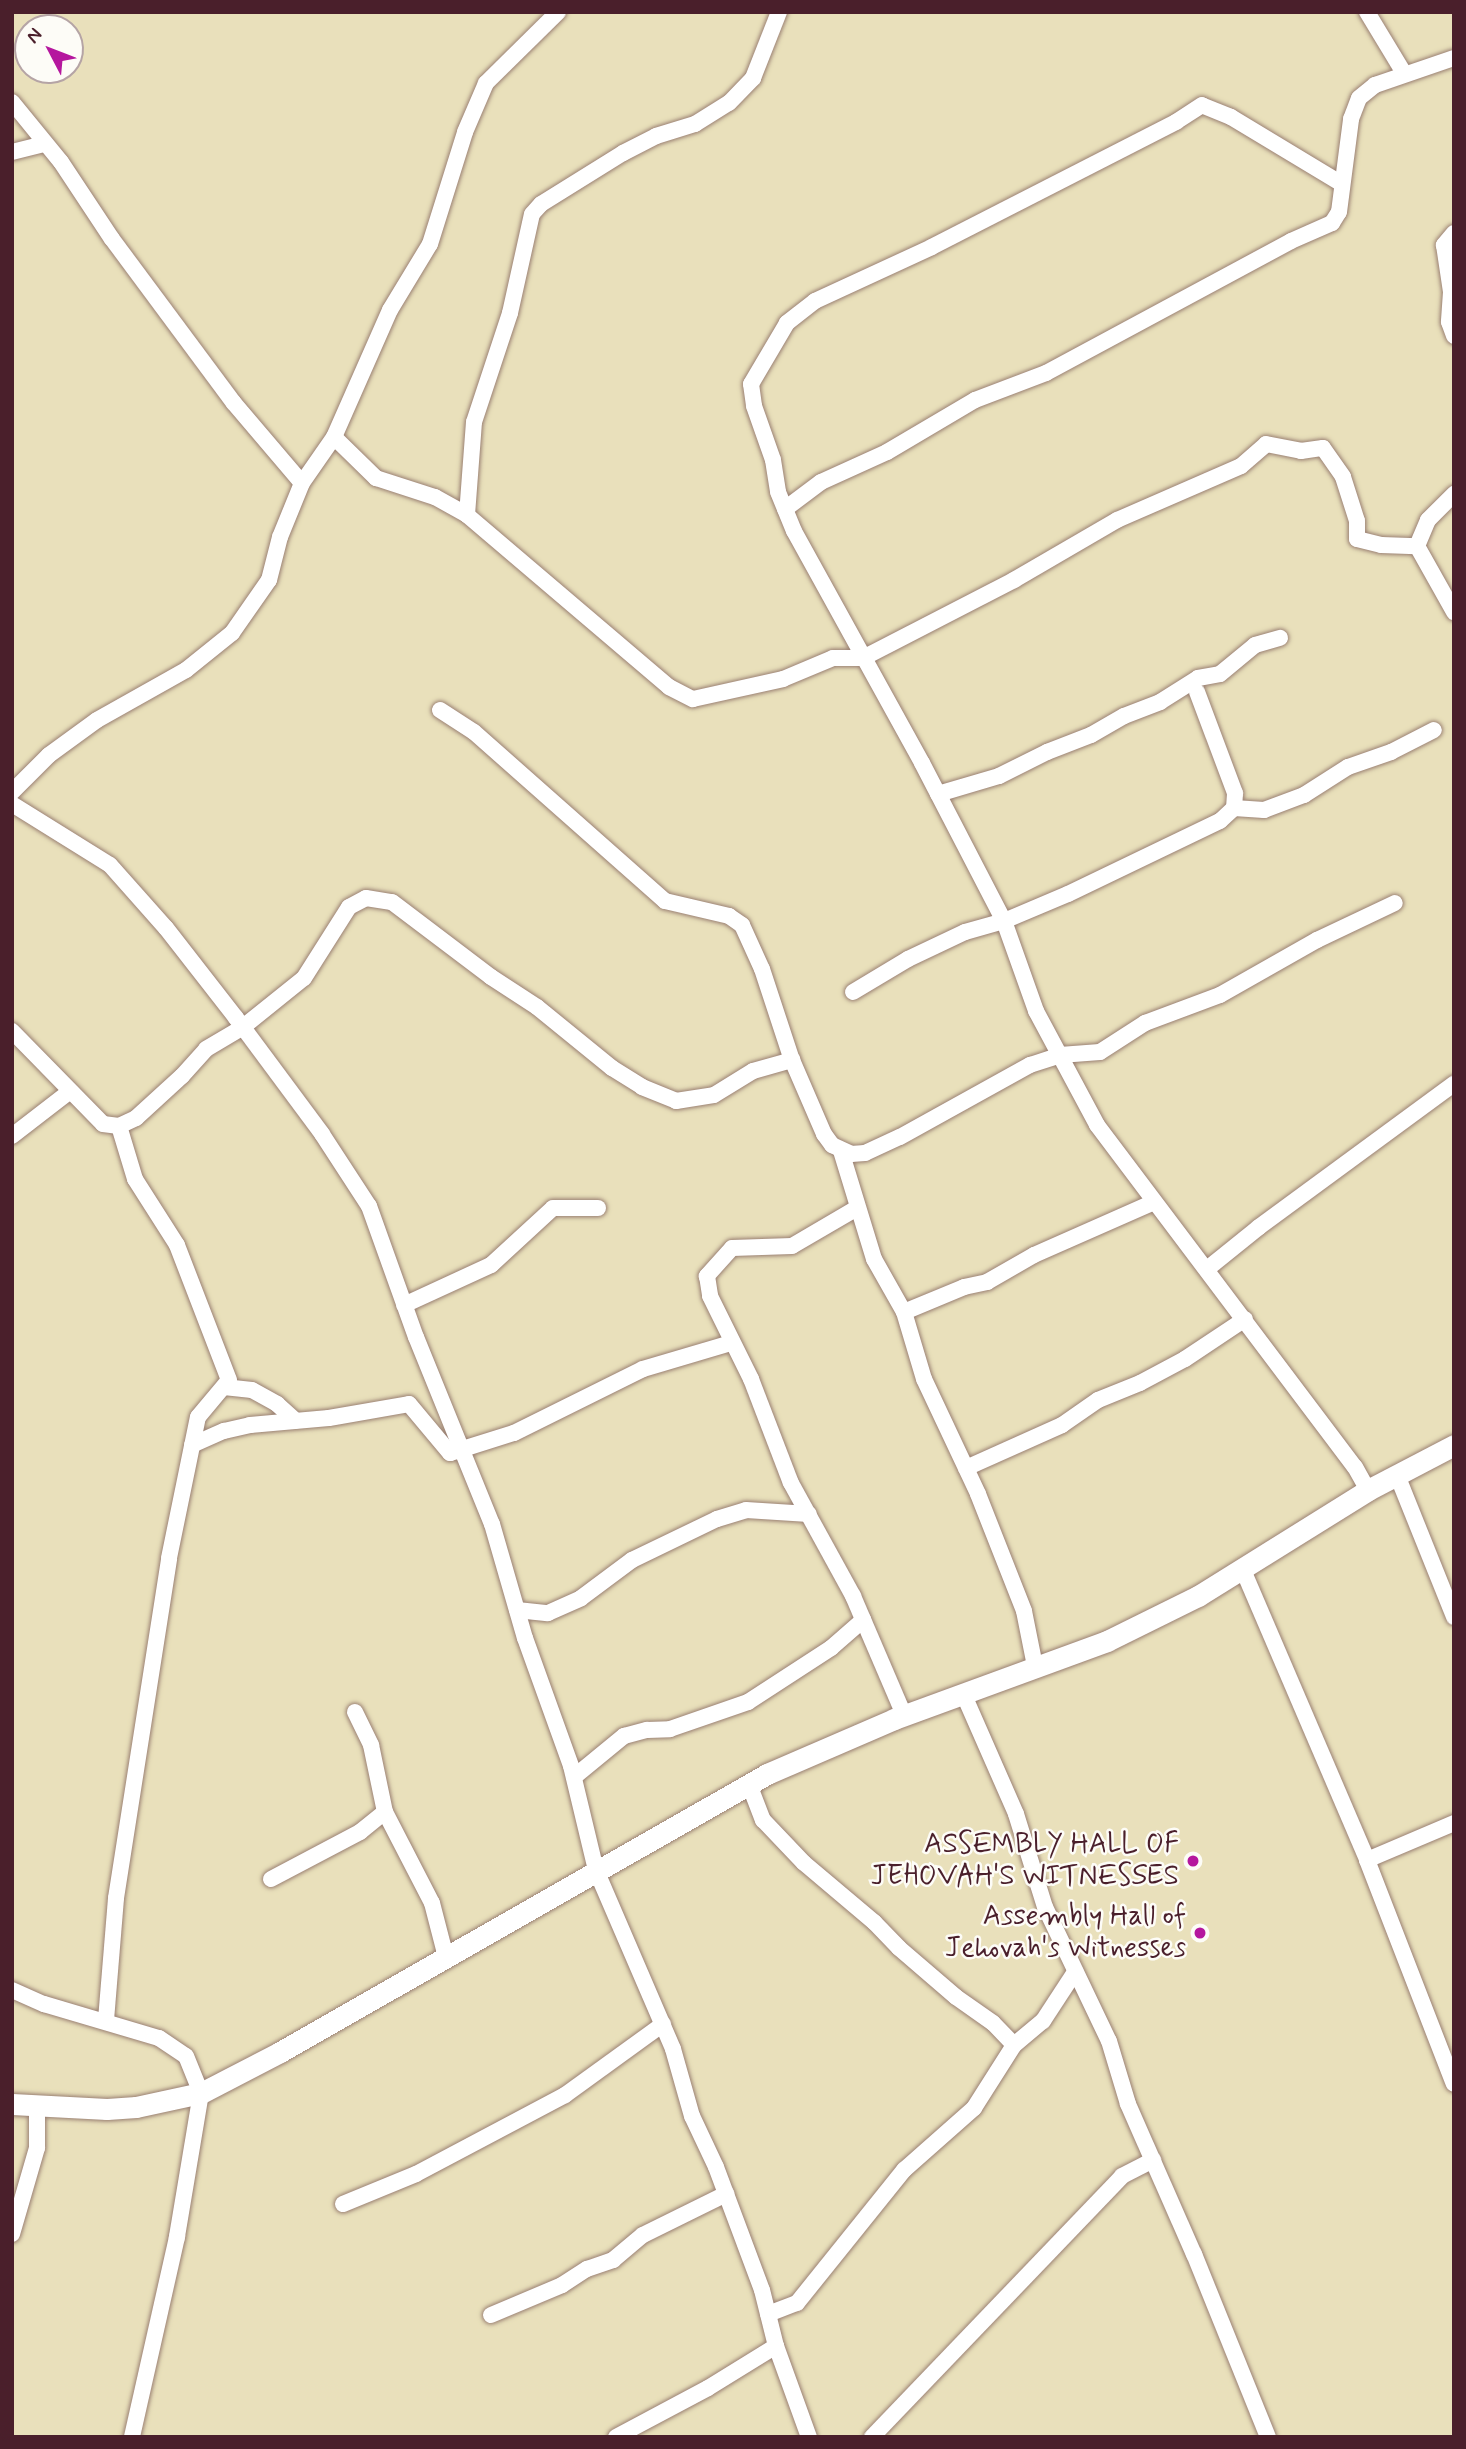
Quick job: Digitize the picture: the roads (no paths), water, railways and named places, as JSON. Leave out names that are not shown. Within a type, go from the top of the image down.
[{"type":"street","points":[[12,792],[58,748],[97,720],[186,670],[232,633],[269,580],[280,537],[302,483],[334,437],[390,310],[430,244],[465,132],[486,83],[558,12]]},
{"type":"street","points":[[467,515],[474,422],[510,313],[532,214],[541,204],[623,153],[656,136],[695,124],[729,103],[753,78],[779,12]]},
{"type":"street","points":[[1367,12],[1404,73]]},
{"type":"street","points":[[785,509],[821,482],[887,452],[975,400],[1046,373],[1291,241],[1332,223],[1339,212],[1353,106],[1376,85],[1404,73],[1454,58]]},
{"type":"street","points":[[12,102],[61,162],[112,239],[233,401],[302,483]]},
{"type":"street","points":[[1342,184],[1231,117],[1202,105],[1176,122],[932,247],[814,301],[787,323],[751,384],[754,406],[773,460],[776,485],[785,509],[1004,921],[1027,990],[1097,1125],[1355,1467],[1368,1490]]},
{"type":"street","points":[[12,152],[46,144]]},
{"type":"street","points":[[1454,233],[1444,245],[1451,292],[1449,322],[1454,336]]},
{"type":"street","points":[[334,437],[376,478],[435,497],[467,515],[669,687],[692,699],[783,679],[833,658],[863,658],[1014,580],[1116,520],[1241,466],[1266,444],[1301,451],[1323,448],[1343,477],[1357,522],[1357,539],[1381,545],[1417,546]]},
{"type":"street","points":[[1417,546],[1428,520],[1454,494]]},
{"type":"street","points":[[1417,546],[1454,612]]},
{"type":"street","points":[[938,794],[999,776],[1047,752],[1091,736],[1124,716],[1160,702],[1198,678],[1220,674],[1255,645],[1280,638]]},
{"type":"street","points":[[853,992],[908,959],[954,937],[1004,921],[1220,821],[1234,808],[1235,793],[1197,692]]},
{"type":"street","points":[[440,710],[474,732],[665,901],[729,916],[742,925],[762,969],[792,1060],[824,1134],[841,1151],[874,1259],[904,1312],[924,1379],[966,1468],[1024,1611],[1035,1666]]},
{"type":"street","points":[[1234,808],[1265,810],[1304,795],[1348,767],[1391,752],[1434,730]]},
{"type":"street","points":[[12,804],[110,866],[166,928],[322,1135],[369,1206],[404,1305],[492,1524],[517,1610],[574,1777],[596,1870],[663,2024],[692,2116],[726,2194],[762,2290],[776,2346],[809,2437]]},
{"type":"street","points":[[12,1031],[103,1124],[119,1126],[136,1118],[182,1076],[206,1048],[243,1027],[304,978],[349,907],[366,898],[392,902],[491,977],[537,1007],[612,1068],[642,1087],[676,1101],[714,1095],[753,1071],[792,1060]]},
{"type":"street","points":[[841,1151],[864,1153],[961,1105],[1030,1065],[1060,1055],[1100,1052],[1145,1023],[1220,995],[1317,940],[1395,902]]},
{"type":"street","points":[[1207,1269],[1259,1227],[1454,1084]]},
{"type":"street","points":[[12,1136],[69,1092]]},
{"type":"street","points":[[106,2020],[116,1898],[169,1558],[198,1416],[229,1380],[177,1245],[135,1179],[119,1126]]},
{"type":"street","points":[[904,1312],[964,1287],[987,1282],[1034,1255],[1154,1202]]},
{"type":"street","points":[[404,1305],[491,1265],[553,1208],[598,1208]]},
{"type":"street","points":[[857,1208],[792,1246],[732,1248],[707,1276],[708,1286],[731,1343],[751,1379],[791,1483],[863,1620],[904,1715]]},
{"type":"street","points":[[966,1468],[1041,1436],[1098,1400],[1140,1383],[1185,1359],[1245,1319]]},
{"type":"street","points":[[192,1445],[224,1430],[409,1404],[450,1453],[514,1433],[643,1369],[731,1343]]},
{"type":"street","points":[[224,1387],[253,1390],[277,1404],[296,1421]]},
{"type":"street","points":[[12,2104],[81,2109],[136,2107],[201,2094],[749,1784],[904,1715],[1107,1641],[1243,1570],[1368,1490],[1454,1445]]},
{"type":"street","points":[[1397,1475],[1454,1617]]},
{"type":"street","points":[[517,1610],[548,1612],[581,1598],[632,1560],[717,1519],[746,1510],[809,1514]]},
{"type":"street","points":[[1243,1570],[1367,1860],[1454,2084]]},
{"type":"street","points":[[574,1777],[624,1736],[647,1730],[670,1729],[748,1702],[831,1648],[863,1620]]},
{"type":"street","points":[[963,1693],[1016,1814],[1045,1908],[1109,2041],[1128,2105],[1268,2437]]},
{"type":"street","points":[[355,1712],[371,1745],[385,1812],[432,1903],[446,1957]]},
{"type":"street","points":[[749,1784],[763,1820],[804,1863],[956,1997],[993,2024],[1014,2045]]},
{"type":"street","points":[[271,1878],[351,1837],[385,1812]]},
{"type":"street","points":[[1367,1860],[1454,1823]]},
{"type":"street","points":[[768,2314],[797,2303],[904,2170],[974,2108],[1014,2045],[1043,2021],[1075,1972]]},
{"type":"street","points":[[12,1990],[44,2004],[106,2020],[159,2038],[186,2056],[201,2094],[177,2237],[132,2437]]},
{"type":"street","points":[[343,2204],[416,2174],[565,2095],[663,2024]]},
{"type":"street","points":[[12,2234],[37,2148],[37,2106]]},
{"type":"street","points":[[872,2437],[1122,2176],[1153,2160]]},
{"type":"street","points":[[491,2315],[562,2285],[587,2269],[613,2260],[643,2235],[726,2194]]},
{"type":"street","points":[[616,2437],[708,2388],[776,2346]]},
{"type":"place","name":"ASSEMBLY HALL OF JEHOVAH'S WITNESSES","points":[[1193,1861]]},
{"type":"place","name":"Assembly Hall of Jehovah's Witnesses","points":[[1200,1933]]}]
